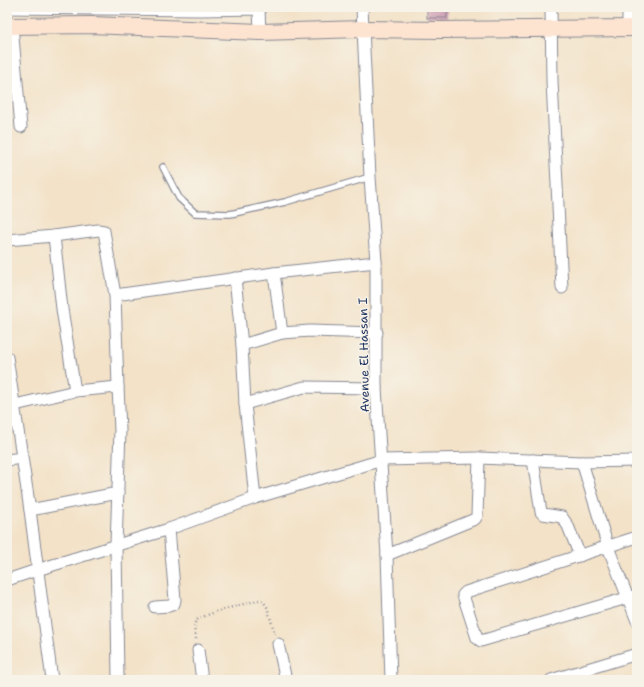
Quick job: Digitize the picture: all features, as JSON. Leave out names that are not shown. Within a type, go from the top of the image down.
[{"type":"main road","points":[[10,26],[88,14],[199,29],[260,32],[362,29],[440,30],[633,28]]},
{"type":"street","name":"Avenue El Hassan I","points":[[362,7],[370,177],[376,262],[376,388],[382,460],[387,555],[391,680]]},
{"type":"street","points":[[551,7],[552,82],[562,288]]},
{"type":"street","points":[[628,7],[633,28]]},
{"type":"street","points":[[9,8],[88,14],[259,8],[260,32]]},
{"type":"street","points":[[199,29],[201,9]]},
{"type":"street","points":[[10,26],[21,127]]},
{"type":"street","points":[[7,240],[98,230],[104,231],[115,295],[120,430],[116,545],[118,680]]},
{"type":"street","points":[[54,236],[62,309],[75,391]]},
{"type":"street","points":[[115,295],[274,273],[376,262]]},
{"type":"street","points":[[274,273],[282,333]]},
{"type":"street","points":[[235,278],[242,345],[245,404],[255,498]]},
{"type":"street","points":[[242,345],[282,333],[310,331],[377,332]]},
{"type":"street","points":[[7,357],[30,510],[52,680]]},
{"type":"street","points":[[15,405],[75,391],[118,387]]},
{"type":"street","points":[[245,404],[304,387],[376,388]]},
{"type":"street","points":[[7,460],[22,458]]},
{"type":"street","points":[[387,555],[475,519],[477,516],[479,458]]},
{"type":"street","points":[[7,580],[168,529],[255,498],[382,460],[479,458],[582,462],[637,462]]},
{"type":"street","points":[[534,460],[541,512],[543,514],[562,517],[568,526],[580,556]]},
{"type":"street","points":[[582,462],[608,547],[632,596],[637,621]]},
{"type":"street","points":[[30,510],[118,493]]},
{"type":"street","points":[[155,607],[169,606],[174,604],[175,600],[168,529]]},
{"type":"street","points":[[632,596],[483,641],[477,638],[463,597],[464,593],[637,538]]},
{"type":"street","points":[[278,644],[286,680]]},
{"type":"street","points":[[198,650],[202,680]]},
{"type":"street","points":[[551,680],[637,654]]},
{"type":"lane","points":[[163,167],[179,198],[195,214],[230,214],[285,202],[370,177]]},
{"type":"path","points":[[198,650],[195,622],[198,619],[216,612],[259,600],[263,601],[267,607],[278,644]]},
{"type":"building","points":[[427,7],[447,7],[447,18],[427,18]]}]
